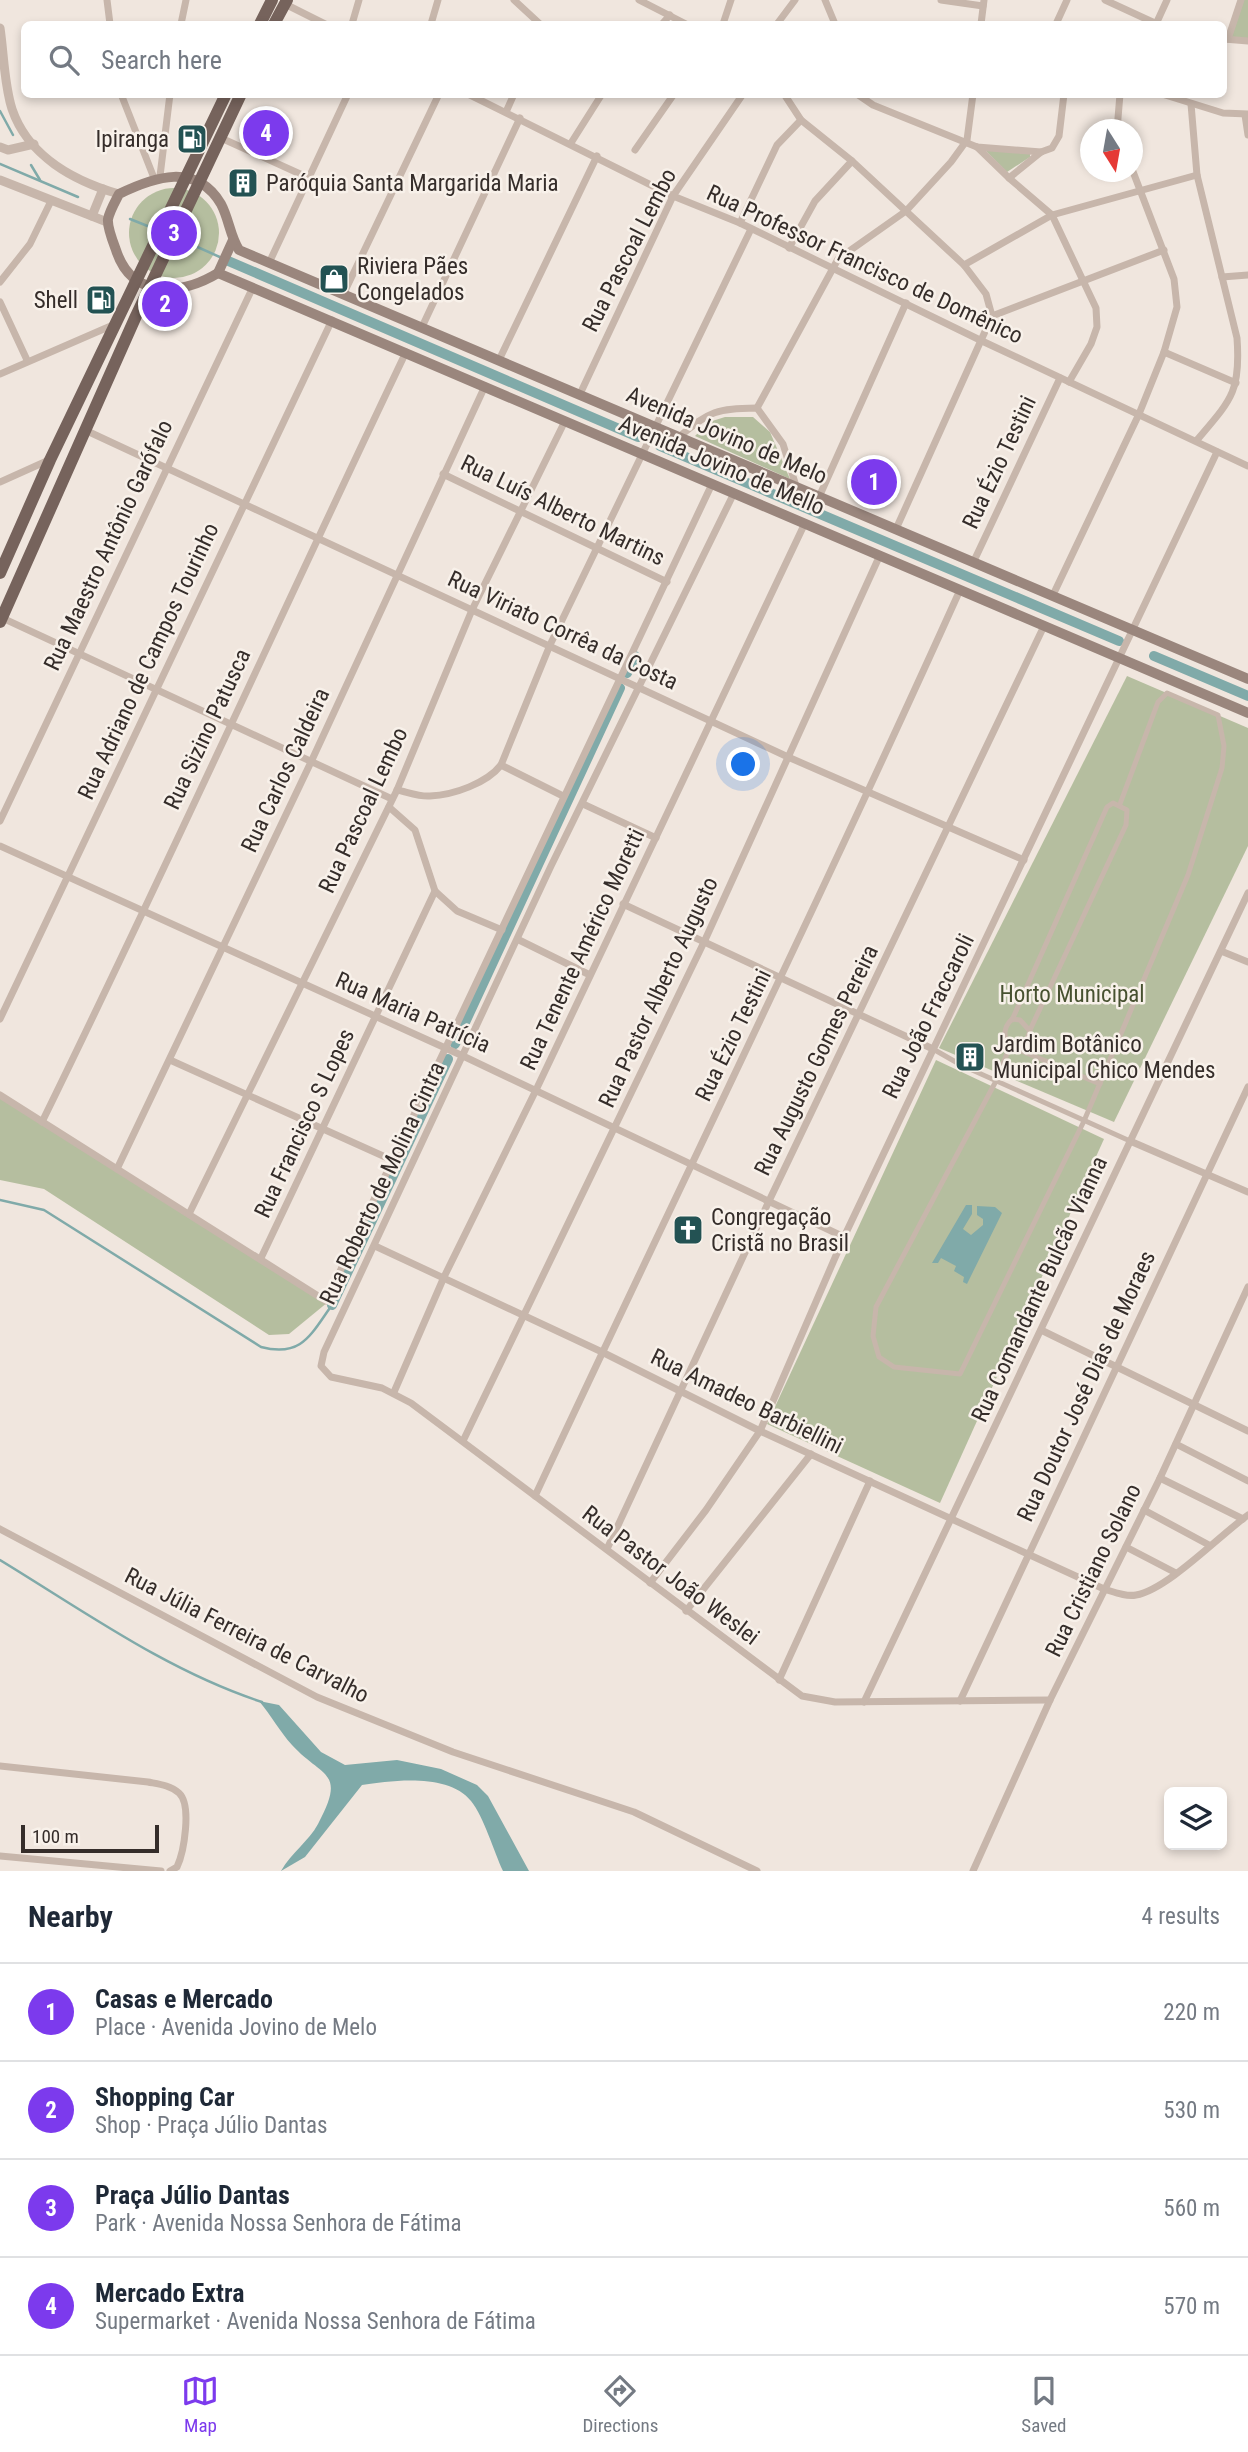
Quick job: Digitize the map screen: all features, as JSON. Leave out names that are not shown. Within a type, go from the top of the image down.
[{"type":"main road","points":[[263,21],[281,1]]},
{"type":"main road","points":[[275,21],[281,1]]},
{"type":"main road","points":[[0,573],[50,460],[224,98]]},
{"type":"main road","points":[[1,619],[150,288],[239,98]]},
{"type":"main road","points":[[157,177],[186,177],[200,184],[221,205],[231,246],[220,269],[187,288],[150,288],[137,282],[121,264],[107,222],[119,194],[157,177]]},
{"type":"main road","name":"Avenida Jovino de Melo","points":[[231,246],[1248,679]]},
{"type":"main road","name":"Avenida Jovino de Mello","points":[[220,269],[734,494],[1248,713]]},
{"type":"street","points":[[107,0],[110,21]]},
{"type":"street","points":[[182,21],[186,0]]},
{"type":"street","points":[[353,21],[359,0]]},
{"type":"street","points":[[434,21],[438,0]]},
{"type":"street","points":[[514,0],[537,21]]},
{"type":"street","points":[[639,0],[658,4],[681,21]]},
{"type":"street","points":[[724,21],[731,0]]},
{"type":"street","points":[[778,21],[796,0]]},
{"type":"street","points":[[825,0],[834,21]]},
{"type":"street","points":[[940,0],[983,3],[981,21]]},
{"type":"street","points":[[1057,21],[1067,0]]},
{"type":"street","points":[[1105,0],[1150,21]]},
{"type":"street","points":[[1158,21],[1167,0]]},
{"type":"street","points":[[1227,36],[1241,0]]},
{"type":"street","points":[[281,1],[319,21]]},
{"type":"street","points":[[665,21],[670,15]]},
{"type":"street","points":[[0,29],[12,109],[20,126],[51,163],[67,174],[119,194]]},
{"type":"street","points":[[1227,39],[1248,41]]},
{"type":"street","points":[[123,98],[157,177]]},
{"type":"street","points":[[157,177],[169,98]]},
{"type":"street","points":[[269,263],[346,98]]},
{"type":"street","points":[[343,295],[437,98]]},
{"type":"street","name":"Rua Professor Francisco de Domênico","points":[[476,98],[673,195],[740,223],[1248,466]]},
{"type":"street","points":[[506,112],[512,98]]},
{"type":"street","points":[[571,143],[599,98]]},
{"type":"street","points":[[635,150],[671,98]]},
{"type":"street","name":"Rua Pascoal Lembo","points":[[580,394],[673,195],[740,98]]},
{"type":"street","points":[[787,98],[801,120],[852,161],[964,265],[986,294],[992,316],[896,529]]},
{"type":"street","points":[[863,98],[873,105],[967,140],[1052,215],[1096,308],[1097,327],[1069,382]]},
{"type":"street","points":[[757,408],[831,268],[850,248],[906,211],[951,163],[967,140],[973,98]]},
{"type":"street","points":[[1009,178],[1041,152],[1052,148],[1059,136],[1064,98]]},
{"type":"street","points":[[1118,119],[1120,98]]},
{"type":"street","points":[[1174,98],[1223,113],[1247,115],[1248,135]]},
{"type":"street","points":[[1191,104],[1197,175],[1237,338],[1236,383],[1221,410],[1196,440]]},
{"type":"street","points":[[422,327],[520,118]]},
{"type":"street","points":[[740,223],[777,145],[801,120]]},
{"type":"street","points":[[221,138],[309,178]]},
{"type":"street","points":[[4,148],[34,144]]},
{"type":"street","points":[[977,147],[1041,152]]},
{"type":"street","points":[[499,360],[597,156]]},
{"type":"street","points":[[789,248],[815,201],[852,161]]},
{"type":"street","points":[[964,265],[1052,215],[1197,175]]},
{"type":"street","points":[[0,180],[107,222]]},
{"type":"street","points":[[1053,595],[1139,414],[1164,352],[1177,307],[1174,279],[1139,182]]},
{"type":"street","points":[[92,216],[103,189]]},
{"type":"street","points":[[0,282],[30,244],[51,201]]},
{"type":"street","points":[[397,790],[430,796],[481,782],[493,775],[501,765],[550,645],[751,229]]},
{"type":"street","points":[[992,316],[1164,250]]},
{"type":"street","points":[[1222,277],[1248,275]]},
{"type":"street","name":"Rua Maestro Antônio Garófalo","points":[[0,821],[165,468],[254,286]]},
{"type":"street","points":[[0,302],[27,360]]},
{"type":"street","points":[[819,497],[906,303]]},
{"type":"street","name":"Rua Adriano de Campos Tourinho","points":[[0,1019],[332,320]]},
{"type":"street","points":[[0,374],[117,323]]},
{"type":"street","name":"Rua Sizino Patusca","points":[[41,1122],[145,912],[228,725],[406,352]]},
{"type":"street","points":[[1164,352],[1236,383]]},
{"type":"street","name":"Rua Ézio Testini","points":[[973,563],[1060,378]]},
{"type":"street","name":"Rua Carlos Caldeira","points":[[117,1169],[312,762],[396,573],[485,386]]},
{"type":"street","points":[[679,437],[704,415],[723,409],[757,408]]},
{"type":"street","points":[[757,408],[783,444],[796,486]]},
{"type":"street","name":"Rua Pascoal Lembo","points":[[189,1214],[391,803],[472,610],[565,421]]},
{"type":"street","name":"Rua Viriato Corrêa da Costa","points":[[87,431],[788,757],[1024,860]]},
{"type":"street","name":"Rua João Fraccaroli","points":[[650,1583],[706,1510],[760,1431],[844,1237],[1135,630],[1217,452]]},
{"type":"street","points":[[0,482],[50,460]]},
{"type":"street","name":"Rua Luís Alberto Martins","points":[[443,474],[667,582]]},
{"type":"street","name":"Rua Roberto de Molina Cintra","points":[[261,1258],[326,1301],[712,484]]},
{"type":"street","name":"Rua Roberto de Molina Cintra","points":[[324,1352],[461,1055],[519,940],[551,866],[642,687],[734,494]]},
{"type":"street","name":"Rua Tenente Américo Moretti","points":[[394,1392],[444,1278],[805,523]]},
{"type":"street","name":"Rua Pastor Alberto Augusto","points":[[463,1441],[705,940],[880,555]]},
{"type":"street","name":"Rua Ézio Testini","points":[[535,1496],[690,1164],[783,979],[960,590]]},
{"type":"street","points":[[1,619],[312,762],[391,803],[415,830],[435,891],[457,911],[502,930]]},
{"type":"street","name":"Rua Augusto Gomes Pereira","points":[[607,1549],[769,1201],[1044,626]]},
{"type":"street","points":[[1010,1046],[996,1081],[876,1307],[873,1336],[879,1357],[894,1367],[960,1374],[1084,1121],[1188,875],[1222,768],[1224,746],[1218,715],[1167,693],[1158,702],[1121,804]]},
{"type":"street","points":[[501,765],[563,796]]},
{"type":"street","points":[[1010,1046],[1020,1046],[1027,1040],[1126,825],[1127,810],[1121,804],[1114,803],[1107,807],[1004,1034],[1010,1046],[1100,1084]]},
{"type":"street","points":[[583,804],[656,838]]},
{"type":"street","name":"Rua Maria Patrícia","points":[[0,846],[461,1055],[844,1237]]},
{"type":"street","name":"Rua Francisco S Lopes","points":[[261,1258],[435,891]]},
{"type":"street","name":"Rua Comandante Bulcão Vianna","points":[[864,1702],[1248,893]]},
{"type":"street","points":[[624,904],[705,940],[996,1081],[1248,1192]]},
{"type":"street","points":[[519,940],[590,975]]},
{"type":"street","points":[[1221,951],[1248,962]]},
{"type":"street","points":[[1012,1020],[1020,1020],[1030,1030]]},
{"type":"street","points":[[170,1060],[392,1160]]},
{"type":"street","name":"Rua Doutor José Dias de Moraes","points":[[960,1702],[1248,1087]]},
{"type":"street","points":[[0,1095],[261,1258]]},
{"type":"street","name":"Rua Amadeo Barbiellini","points":[[375,1246],[602,1352],[760,1431],[1104,1589],[1126,1595],[1144,1593],[1176,1573]]},
{"type":"street","name":"Rua Cristiano Solano","points":[[973,1871],[1050,1700],[1160,1478],[1248,1287]]},
{"type":"street","points":[[1041,1330],[1116,1369],[1193,1402],[1248,1431]]},
{"type":"street","name":"Rua Pastor João Weslei","points":[[324,1352],[321,1366],[331,1377],[394,1392],[802,1696],[818,1701],[864,1702],[1050,1700]]},
{"type":"street","points":[[1176,1444],[1248,1481]]},
{"type":"street","points":[[687,1611],[811,1454]]},
{"type":"street","points":[[1126,1547],[1176,1573],[1245,1517],[1160,1478]]},
{"type":"street","points":[[779,1680],[870,1481]]},
{"type":"street","points":[[1144,1510],[1209,1545]]},
{"type":"street","name":"Rua Júlia Ferreira de Carvalho","points":[[0,1529],[317,1697],[397,1732],[508,1772],[634,1812],[681,1832],[757,1871]]},
{"type":"street","points":[[0,1766],[167,1786],[180,1794],[186,1805],[184,1841],[177,1867],[170,1871]]},
{"type":"street","points":[[0,1856],[161,1871]]},
{"type":"green space","points":[[1243,0],[1248,0],[1248,40],[1228,39]]},
{"type":"green space","points":[[985,150],[1030,154],[1030,157],[1007,172]]},
{"type":"green space","points":[[165,188],[183,188],[199,195],[212,208],[219,224],[219,242],[212,258],[199,271],[183,278],[165,278],[149,271],[136,258],[129,242],[129,224],[136,208],[149,195]]},
{"type":"green space","points":[[725,417],[753,417],[770,432],[790,479],[695,436],[709,422]]},
{"type":"green space","name":"Horto Municipal","points":[[1127,676],[1248,728],[1248,846],[1114,1122],[939,1048]]},
{"type":"green space","points":[[936,1060],[1104,1139],[940,1503],[767,1424]]},
{"type":"green space","points":[[0,1095],[328,1302],[289,1334],[269,1335],[44,1189],[0,1180]]},
{"type":"water","points":[[966,1205],[972,1205],[972,1214],[963,1229],[971,1235],[983,1225],[983,1219],[977,1215],[977,1206],[995,1207],[1002,1213],[967,1284],[963,1282],[964,1277],[954,1271],[956,1266],[941,1258],[938,1263],[932,1263]]},
{"type":"water","points":[[259,1701],[279,1705],[321,1752],[345,1765],[397,1760],[441,1769],[477,1785],[488,1796],[529,1871],[503,1871],[480,1816],[471,1801],[461,1792],[435,1782],[404,1780],[362,1785],[305,1857],[281,1871],[318,1824],[330,1794],[330,1784],[321,1770],[288,1740]]},
{"type":"waterway","points":[[0,111],[13,135]]},
{"type":"waterway","points":[[0,164],[78,197]]},
{"type":"waterway","points":[[31,165],[40,180]]},
{"type":"waterway","points":[[130,219],[155,229]]},
{"type":"waterway","points":[[193,245],[222,258]]},
{"type":"waterway","points":[[226,260],[638,437]]},
{"type":"waterway","points":[[660,446],[1119,641]]},
{"type":"waterway","points":[[627,673],[635,656]]},
{"type":"waterway","points":[[1154,656],[1248,696]]},
{"type":"waterway","points":[[455,1044],[620,688]]},
{"type":"waterway","points":[[332,1305],[448,1059]]},
{"type":"waterway","points":[[0,1200],[44,1210],[261,1347],[275,1350],[296,1346],[311,1334],[332,1305]]},
{"type":"waterway","points":[[0,1560],[160,1657],[193,1674],[262,1702]]},
{"type":"place","name":"Mercado Extra","points":[[266,133]]},
{"type":"place","name":"Ipiranga","points":[[192,139]]},
{"type":"place","name":"Paróquia Santa Margarida Maria","points":[[243,183]]},
{"type":"place","name":"Praça Júlio Dantas","points":[[174,233]]},
{"type":"place","name":"Riviera Pães Congelados","points":[[334,279]]},
{"type":"place","name":"Shell","points":[[101,300]]},
{"type":"place","name":"Shopping Car","points":[[165,304]]},
{"type":"place","name":"Casas e Mercado","points":[[874,482]]},
{"type":"place","name":"Jardim Botânico Municipal Chico Mendes","points":[[970,1057]]},
{"type":"place","name":"Congregação Cristã no Brasil","points":[[688,1230]]}]
